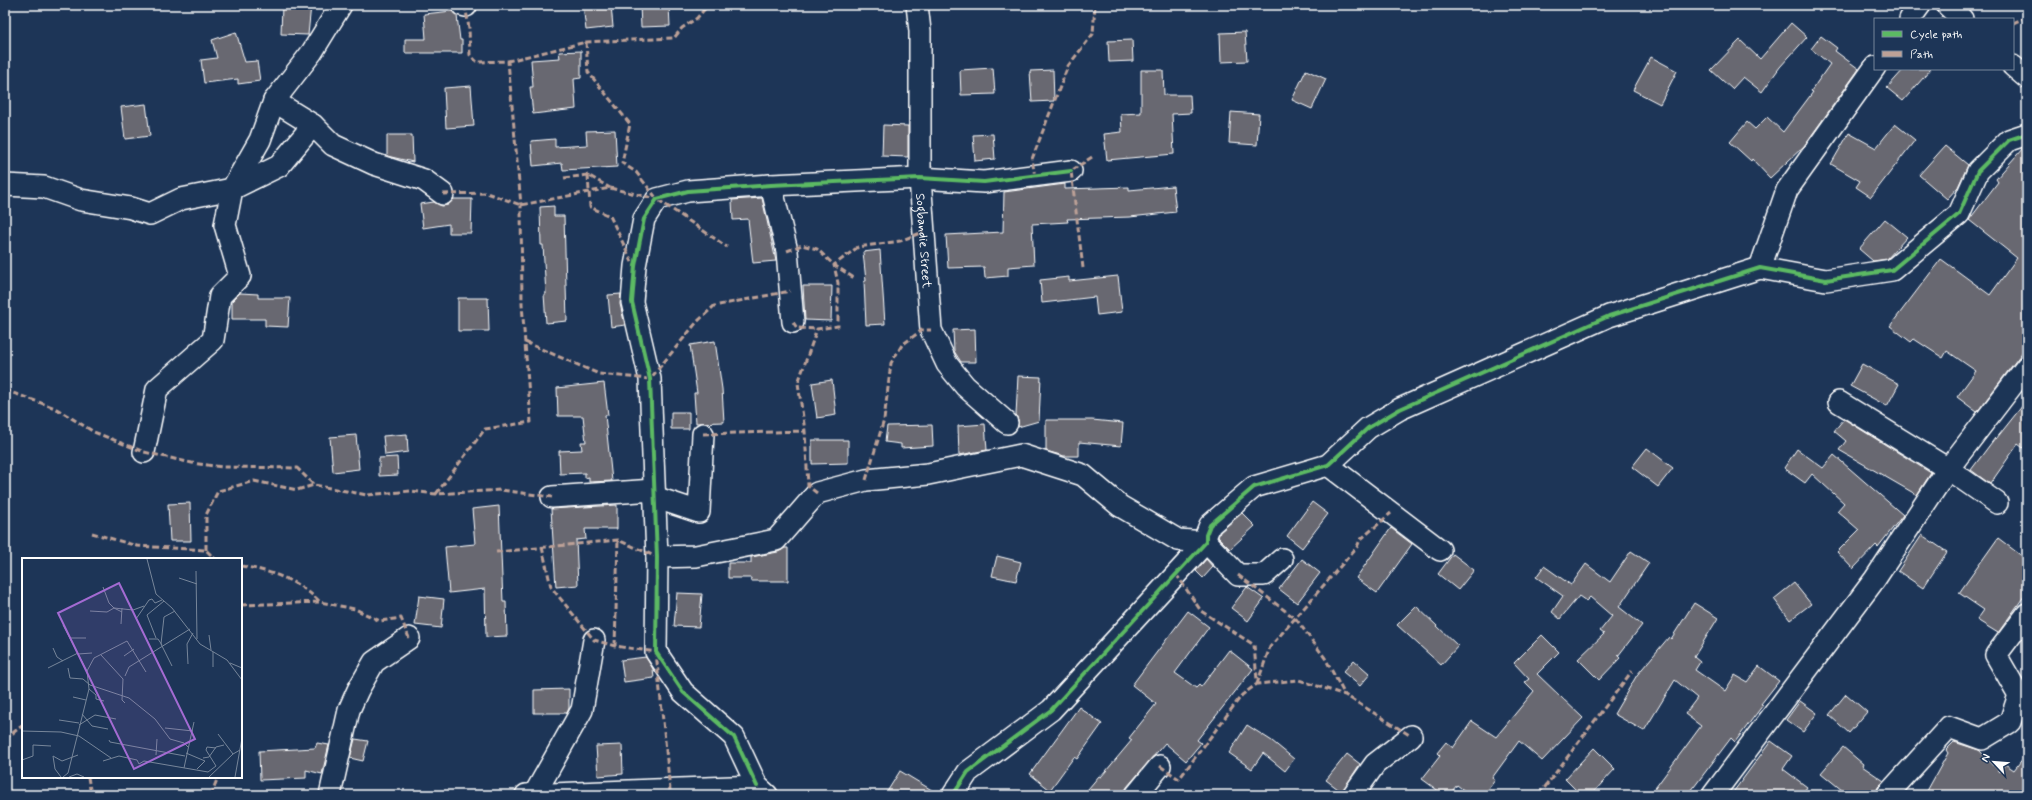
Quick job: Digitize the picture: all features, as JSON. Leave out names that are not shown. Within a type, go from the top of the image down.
[{"type":"street","points":[[144,452],[157,389],[213,340],[220,296],[240,276],[225,225],[232,188],[260,140],[274,101],[312,52],[341,5]]},
{"type":"street","name":"Sogbandie Street","points":[[917,5],[920,31],[920,178],[931,330],[947,364],[965,386],[1007,423]]},
{"type":"street","points":[[1911,18],[1920,5]]},
{"type":"street","points":[[1948,5],[1961,18]]},
{"type":"street","points":[[2014,67],[2027,78]]},
{"type":"street","points":[[1760,268],[1788,190],[1874,68]]},
{"type":"street","points":[[274,101],[313,125],[333,145],[374,164],[424,180],[443,194]]},
{"type":"street","points":[[5,185],[44,187],[81,200],[131,208],[150,214],[180,199],[232,188],[279,166],[313,125]]},
{"type":"street","points":[[953,795],[968,772],[1051,710],[1206,542],[1206,535],[1210,525],[1254,487],[1328,465],[1368,428],[1400,409],[1608,316],[1760,268],[1826,280],[1892,270],[1959,214],[1978,170],[2009,140],[2027,134]]},
{"type":"street","points":[[526,795],[762,791],[734,737],[683,692],[656,652],[657,556],[650,379],[632,302],[634,266],[644,219],[657,199],[688,191],[771,185],[920,178],[984,182],[1072,171]]},
{"type":"street","points":[[771,185],[787,251],[793,322]]},
{"type":"street","points":[[1713,795],[1875,579],[1948,469],[2027,366]]},
{"type":"street","points":[[1839,402],[1948,469],[1997,503]]},
{"type":"street","points":[[552,497],[654,494],[699,512],[702,434]]},
{"type":"street","points":[[657,556],[696,556],[776,540],[817,493],[866,480],[928,474],[1021,454],[1082,475],[1120,506],[1178,540],[1206,542],[1238,575],[1264,576],[1282,559]]},
{"type":"street","points":[[1328,465],[1440,550]]},
{"type":"street","points":[[1887,795],[1949,727],[1982,739],[2010,722],[2019,695],[1996,655],[2027,614]]},
{"type":"street","points":[[330,795],[349,710],[358,690],[374,662],[408,638]]},
{"type":"street","points":[[534,795],[582,710],[594,640]]},
{"type":"street","points":[[1354,795],[1375,764],[1411,736]]},
{"type":"street","points":[[1136,795],[1160,766]]},
{"type":"building","points":[[282,5],[311,5],[308,35],[281,34]]},
{"type":"building","points":[[583,5],[611,5],[613,27],[586,30]]},
{"type":"building","points":[[640,5],[669,5],[670,26],[641,27]]},
{"type":"building","points":[[452,11],[457,16],[460,40],[462,40],[462,53],[405,53],[405,39],[426,39],[424,14]]},
{"type":"building","points":[[1791,23],[1807,37],[1780,67],[1762,92],[1743,77],[1732,89],[1711,70],[1740,40],[1760,59]]},
{"type":"building","points":[[236,32],[245,62],[257,61],[260,81],[238,84],[238,79],[204,83],[201,60],[217,58],[212,40]]},
{"type":"building","points":[[1245,32],[1247,61],[1221,62],[1220,33]]},
{"type":"building","points":[[1821,36],[1837,48],[1835,51],[1859,69],[1804,146],[1770,178],[1752,159],[1751,161],[1730,142],[1747,122],[1755,129],[1767,117],[1783,132],[1813,92],[1811,91],[1830,64],[1811,49]]},
{"type":"building","points":[[1132,40],[1133,61],[1109,62],[1108,41]]},
{"type":"building","points":[[581,51],[581,78],[574,79],[576,109],[533,114],[530,87],[533,87],[531,60],[560,58],[559,52]]},
{"type":"building","points":[[1651,57],[1677,71],[1660,104],[1633,90]]},
{"type":"building","points":[[993,68],[995,94],[961,95],[960,70]]},
{"type":"building","points":[[1053,70],[1054,101],[1032,102],[1030,71]]},
{"type":"building","points":[[1141,70],[1163,70],[1164,95],[1190,95],[1191,113],[1172,114],[1174,154],[1107,160],[1104,134],[1122,132],[1121,114],[1141,113]]},
{"type":"building","points":[[1306,70],[1326,79],[1312,109],[1292,100]]},
{"type":"building","points":[[1903,70],[1930,70],[1903,101],[1887,88]]},
{"type":"building","points":[[471,86],[474,126],[446,128],[444,88]]},
{"type":"building","points":[[146,104],[150,136],[125,139],[121,107]]},
{"type":"building","points":[[1231,112],[1259,114],[1257,145],[1229,143]]},
{"type":"building","points":[[1895,124],[1915,140],[1871,197],[1856,187],[1860,181],[1831,164],[1849,133],[1876,148]]},
{"type":"building","points":[[883,125],[908,126],[908,157],[882,156]]},
{"type":"building","points":[[615,130],[617,167],[563,170],[562,163],[533,166],[531,141],[555,139],[555,147],[587,145],[586,131]]},
{"type":"building","points":[[993,134],[995,159],[975,161],[973,135]]},
{"type":"building","points":[[387,135],[412,135],[413,162],[387,156]]},
{"type":"building","points":[[1945,146],[1968,165],[1958,187],[1947,199],[1919,175]]},
{"type":"building","points":[[2027,147],[2027,346],[1977,412],[1957,397],[1976,371],[1947,351],[1943,358],[1914,339],[1911,342],[1890,326],[1941,259],[1990,295],[2017,258],[1969,220],[1998,182],[1996,179],[2023,148]]},
{"type":"building","points":[[1065,184],[1065,189],[1129,187],[1129,190],[1173,186],[1176,212],[1130,217],[1067,219],[1068,222],[1032,224],[1034,265],[1008,267],[1008,276],[985,278],[984,267],[948,268],[946,235],[1003,232],[1004,192]]},
{"type":"building","points":[[762,198],[776,261],[753,263],[748,219],[733,220],[732,200]]},
{"type":"building","points":[[454,199],[472,199],[471,233],[449,233],[449,224],[423,228],[420,204],[434,202],[442,206],[448,205]]},
{"type":"building","points":[[554,206],[554,216],[564,216],[567,321],[546,323],[544,294],[546,294],[543,245],[541,245],[540,207]]},
{"type":"building","points":[[1885,219],[1907,237],[1887,259],[1873,261],[1859,249]]},
{"type":"building","points":[[880,250],[885,324],[866,325],[864,281],[866,281],[863,252]]},
{"type":"building","points":[[1118,276],[1122,312],[1097,315],[1095,297],[1042,303],[1040,280],[1069,277],[1069,281]]},
{"type":"building","points":[[803,286],[832,286],[831,321],[805,320]]},
{"type":"building","points":[[240,293],[258,294],[258,298],[290,298],[288,327],[265,326],[265,319],[232,319],[232,301]]},
{"type":"building","points":[[621,294],[620,304],[625,325],[611,327],[608,295]]},
{"type":"building","points":[[458,298],[488,298],[489,331],[458,331]]},
{"type":"building","points":[[975,329],[976,362],[961,362],[954,351],[953,330]]},
{"type":"building","points":[[715,341],[722,389],[724,422],[696,423],[694,393],[697,393],[690,345]]},
{"type":"building","points":[[1862,364],[1899,384],[1887,406],[1850,386]]},
{"type":"building","points":[[1018,376],[1041,377],[1039,421],[1018,427],[1016,415]]},
{"type":"building","points":[[832,380],[836,415],[817,418],[812,383]]},
{"type":"building","points":[[604,383],[608,415],[605,415],[612,481],[589,482],[589,477],[585,478],[585,473],[560,474],[559,451],[582,450],[581,442],[586,442],[583,416],[558,416],[557,388]]},
{"type":"building","points":[[2027,400],[2027,451],[2018,444],[1990,484],[1971,470],[1995,438],[1996,439]]},
{"type":"building","points":[[671,412],[689,412],[689,429],[671,429]]},
{"type":"building","points":[[1844,419],[1931,473],[1917,495],[1839,450],[1846,441],[1834,431]]},
{"type":"building","points":[[1046,420],[1092,420],[1123,423],[1121,446],[1079,442],[1079,456],[1064,456],[1046,451]]},
{"type":"building","points":[[985,424],[987,450],[959,455],[958,426]]},
{"type":"building","points":[[932,425],[933,446],[901,448],[901,444],[885,442],[887,426]]},
{"type":"building","points":[[407,434],[408,452],[385,455],[383,436]]},
{"type":"building","points":[[356,435],[359,469],[333,472],[330,437]]},
{"type":"building","points":[[812,440],[848,440],[848,463],[812,464]]},
{"type":"building","points":[[1647,448],[1673,468],[1658,487],[1632,467]]},
{"type":"building","points":[[1797,449],[1823,468],[1834,455],[1903,515],[1878,547],[1876,545],[1853,569],[1837,552],[1859,530],[1837,511],[1844,503],[1812,474],[1805,483],[1784,468]]},
{"type":"building","points":[[397,457],[398,475],[379,476],[379,458]]},
{"type":"building","points":[[1312,502],[1328,514],[1302,548],[1287,536]]},
{"type":"building","points":[[190,503],[191,541],[170,541],[168,504]]},
{"type":"building","points":[[617,505],[617,529],[585,529],[586,539],[576,540],[578,585],[556,587],[551,509]]},
{"type":"building","points":[[499,506],[503,602],[506,602],[507,636],[486,637],[485,589],[449,593],[445,547],[475,544],[472,509]]},
{"type":"building","points":[[1242,513],[1255,526],[1230,549],[1218,537],[1220,532]]},
{"type":"building","points":[[1391,528],[1412,544],[1377,593],[1356,578]]},
{"type":"building","points":[[1922,535],[1947,552],[1923,588],[1898,571]]},
{"type":"building","points":[[1998,538],[2027,560],[2027,592],[1998,633],[1977,620],[1984,610],[1959,593]]},
{"type":"building","points":[[788,548],[788,581],[751,581],[751,578],[728,578],[728,563],[751,563],[751,557],[778,552]]},
{"type":"building","points":[[1631,551],[1649,563],[1619,607],[1642,625],[1618,656],[1620,658],[1599,680],[1578,659],[1604,634],[1600,631],[1612,616],[1590,597],[1586,601],[1579,596],[1560,619],[1552,612],[1563,596],[1536,577],[1544,566],[1571,585],[1586,564],[1610,582]]},
{"type":"building","points":[[1453,554],[1474,570],[1458,590],[1438,574]]},
{"type":"building","points":[[997,556],[1021,562],[1016,581],[992,576]]},
{"type":"building","points":[[1206,559],[1213,567],[1203,578],[1196,571]]},
{"type":"building","points":[[1302,559],[1320,573],[1297,603],[1279,589]]},
{"type":"building","points":[[1794,583],[1811,604],[1790,620],[1774,599]]},
{"type":"building","points":[[1247,587],[1264,599],[1248,621],[1231,608]]},
{"type":"building","points":[[677,593],[702,594],[699,627],[674,626]]},
{"type":"building","points":[[419,596],[444,599],[441,628],[415,625]]},
{"type":"building","points":[[1694,603],[1718,618],[1694,657],[1700,662],[1695,670],[1725,691],[1735,675],[1747,682],[1759,666],[1779,681],[1735,742],[1731,738],[1688,795],[1650,795],[1701,726],[1685,714],[1697,698],[1675,680],[1644,731],[1614,714],[1637,675],[1669,637],[1671,639]]},
{"type":"building","points":[[1416,606],[1458,646],[1441,665],[1397,625]]},
{"type":"building","points":[[1188,611],[1209,627],[1175,673],[1196,688],[1199,685],[1201,687],[1229,650],[1253,669],[1197,740],[1201,743],[1186,761],[1165,743],[1127,787],[1123,795],[1083,795],[1099,776],[1101,777],[1132,740],[1129,738],[1156,704],[1132,685]]},
{"type":"building","points":[[1542,635],[1559,652],[1537,674],[1583,718],[1542,761],[1519,741],[1492,778],[1495,780],[1484,795],[1470,795],[1457,785],[1449,795],[1444,795],[1422,779],[1440,756],[1437,753],[1446,742],[1453,748],[1472,721],[1496,737],[1534,691],[1525,682],[1529,679],[1514,663]]},
{"type":"building","points":[[646,657],[653,669],[654,678],[624,682],[621,660]]},
{"type":"building","points":[[1354,660],[1370,674],[1360,686],[1343,672]]},
{"type":"building","points":[[569,689],[569,708],[567,713],[534,713],[534,690]]},
{"type":"building","points":[[1846,694],[1867,712],[1849,733],[1829,715]]},
{"type":"building","points":[[1800,701],[1817,713],[1803,732],[1786,720]]},
{"type":"building","points":[[1079,707],[1102,724],[1077,759],[1074,757],[1050,790],[1030,774]]},
{"type":"building","points":[[1247,725],[1272,741],[1294,759],[1285,771],[1263,753],[1252,769],[1229,753]]},
{"type":"building","points":[[355,739],[368,741],[363,761],[350,758]]},
{"type":"building","points":[[1771,741],[1792,756],[1783,769],[1807,787],[1802,795],[1731,795]]},
{"type":"building","points":[[1954,742],[1979,750],[2000,772],[2005,764],[2014,770],[2027,753],[2027,794],[2021,789],[2016,795],[1934,795],[1927,791],[1948,753],[1946,750]]},
{"type":"building","points":[[317,743],[329,745],[322,774],[306,770],[306,778],[260,780],[259,751],[315,748]]},
{"type":"building","points":[[622,745],[623,774],[598,776],[596,746]]},
{"type":"building","points":[[1843,747],[1863,764],[1862,766],[1884,781],[1878,787],[1875,795],[1848,795],[1821,773]]},
{"type":"building","points":[[1594,748],[1615,769],[1591,795],[1581,795],[1565,779]]},
{"type":"building","points":[[1347,754],[1360,764],[1342,792],[1326,780]]},
{"type":"building","points":[[900,771],[940,795],[885,795]]},
{"type":"marked path","points":[[465,5],[469,28],[470,55],[477,62],[508,61],[586,42],[674,38],[682,28],[697,18],[708,5]]},
{"type":"marked path","points":[[1035,177],[1032,159],[1068,66],[1093,34],[1095,5]]},
{"type":"marked path","points":[[2014,23],[2027,17]]},
{"type":"marked path","points":[[586,42],[588,72],[630,124],[622,163],[636,172],[657,199],[727,247]]},
{"type":"marked path","points":[[436,494],[485,429],[531,422],[522,304],[521,205],[508,61]]},
{"type":"marked path","points":[[1083,268],[1071,171],[1092,157]]},
{"type":"marked path","points":[[588,175],[590,207],[610,216],[634,266]]},
{"type":"marked path","points":[[564,178],[588,175],[610,188]]},
{"type":"marked path","points":[[443,194],[487,193],[521,205],[610,188],[657,199]]},
{"type":"marked path","points":[[817,493],[808,486],[805,431],[798,383],[817,329],[838,326],[838,283],[834,265],[858,247],[900,241],[923,232]]},
{"type":"marked path","points":[[787,251],[802,245],[817,249],[834,265],[854,278]]},
{"type":"marked path","points":[[525,342],[599,374],[650,379],[697,322],[714,306],[790,291]]},
{"type":"marked path","points":[[793,322],[797,328],[817,329]]},
{"type":"marked path","points":[[866,480],[884,420],[891,363],[902,345],[922,330],[931,330]]},
{"type":"marked path","points":[[5,390],[55,408],[94,432],[144,452],[192,463],[222,467],[297,468],[314,485]]},
{"type":"marked path","points":[[703,434],[805,431]]},
{"type":"marked path","points":[[206,550],[206,515],[218,491],[254,481],[297,490],[314,485],[367,495],[411,491],[436,494],[501,490],[552,497]]},
{"type":"marked path","points":[[1257,684],[1270,647],[1357,547],[1360,540],[1391,513]]},
{"type":"marked path","points":[[92,533],[137,546],[206,550],[214,558]]},
{"type":"marked path","points":[[496,552],[618,540],[657,557]]},
{"type":"marked path","points":[[615,646],[618,540]]},
{"type":"marked path","points":[[542,547],[551,587],[594,640],[615,646],[656,652],[670,790]]},
{"type":"marked path","points":[[242,566],[273,574],[293,582],[312,594],[320,602]]},
{"type":"marked path","points":[[1176,574],[1201,611],[1254,645],[1257,680]]},
{"type":"marked path","points":[[1238,575],[1296,619],[1325,658],[1345,695]]},
{"type":"marked path","points":[[242,605],[320,602],[355,609],[380,621],[401,618],[409,638]]},
{"type":"marked path","points":[[1539,795],[1632,671]]},
{"type":"marked path","points":[[1160,766],[1179,779],[1242,695],[1257,684],[1299,680],[1345,695],[1411,736]]},
{"type":"marked path","points":[[5,739],[22,726]]},
{"type":"marked path","points":[[88,778],[91,795]]},
{"type":"marked path","points":[[211,795],[218,778]]},
{"type":"cycle path","points":[[953,795],[968,772],[1051,710],[1206,542],[1206,535],[1210,525],[1254,487],[1328,465],[1368,428],[1400,409],[1609,316],[1760,268],[1826,280],[1892,270],[1959,214],[1978,171],[2009,140],[2027,134]]},
{"type":"cycle path","points":[[757,786],[734,737],[683,692],[656,652],[657,557],[650,379],[632,302],[635,266],[644,219],[657,199],[688,191],[771,185],[920,178],[984,182],[1071,171]]}]
